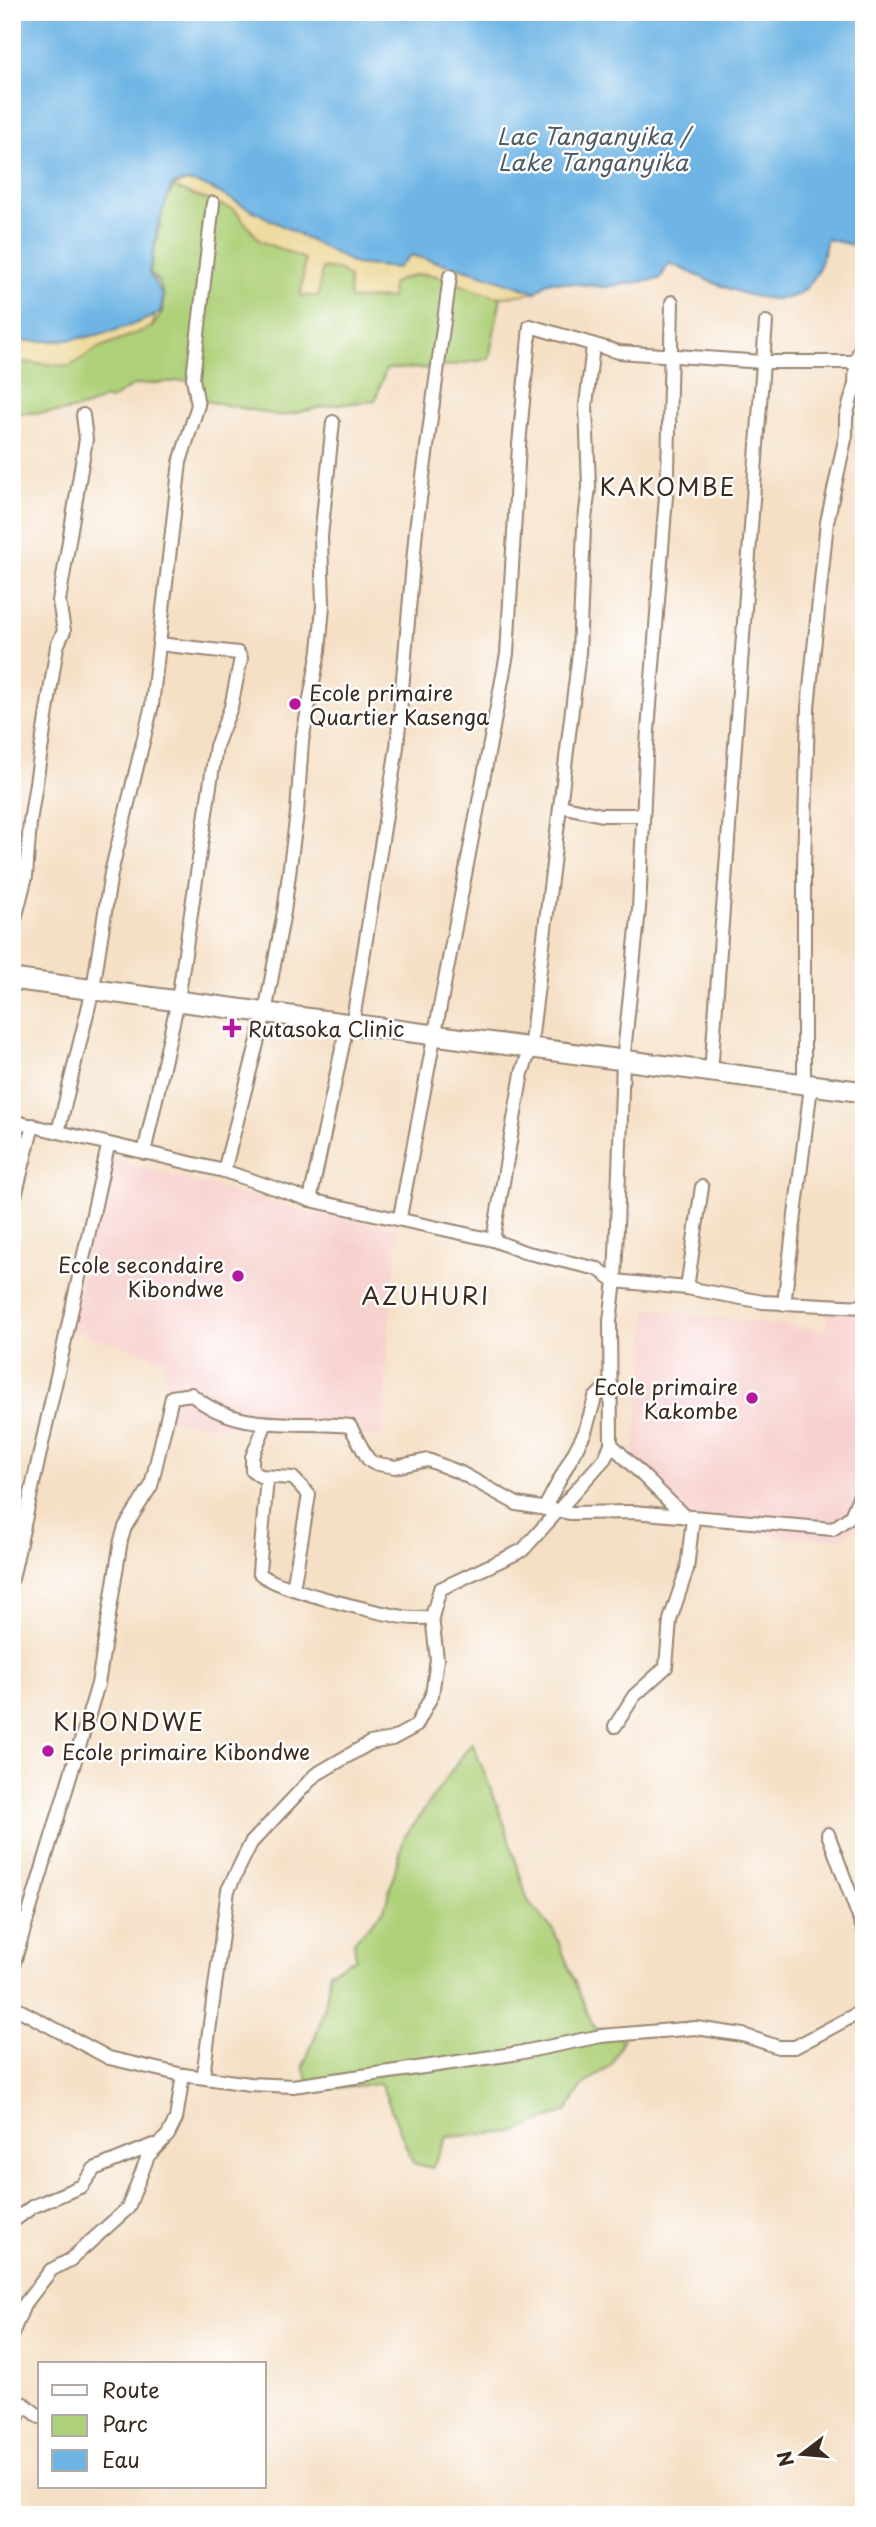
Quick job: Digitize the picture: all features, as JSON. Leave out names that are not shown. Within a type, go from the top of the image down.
[{"type":"highway","points":[[12,979],[530,1050],[864,1092]]},
{"type":"street","points":[[58,1132],[93,989],[111,873],[152,705],[180,462],[198,405],[193,378],[213,204]]},
{"type":"street","points":[[310,1200],[349,1025],[397,747],[416,530],[450,276]]},
{"type":"street","points":[[550,1510],[605,1458],[611,1444],[610,1321],[615,1281],[623,1062],[638,921],[642,815],[668,470],[672,302]]},
{"type":"street","points":[[711,1073],[766,321]]},
{"type":"street","points":[[400,1217],[507,654],[519,445],[530,326],[618,352],[764,362],[860,361]]},
{"type":"street","points":[[784,1304],[808,1086],[804,867],[808,708],[827,522],[864,339]]},
{"type":"street","points":[[493,1240],[522,1073],[530,1050],[561,806],[581,625],[584,528],[589,487],[586,405],[593,346]]},
{"type":"street","points":[[12,931],[26,876],[30,822],[57,646],[64,631],[60,601],[86,439],[83,415]]},
{"type":"street","points":[[224,1171],[265,1013],[284,912],[297,813],[302,741],[316,678],[323,606],[321,537],[334,422]]},
{"type":"street","points":[[144,1153],[178,1000],[216,746],[231,707],[241,658],[238,653],[159,644]]},
{"type":"street","points":[[561,806],[602,815],[642,815]]},
{"type":"street","points":[[12,1121],[108,1146],[224,1171],[310,1200],[400,1217],[493,1240],[524,1252],[590,1266],[615,1281],[687,1288],[784,1304],[864,1307]]},
{"type":"street","points":[[12,1208],[33,1125]]},
{"type":"street","points":[[12,1579],[108,1146]]},
{"type":"street","points":[[687,1288],[702,1187]]},
{"type":"street","points":[[204,2076],[228,1890],[251,1843],[316,1775],[370,1743],[392,1740],[416,1726],[432,1695],[437,1659],[432,1617],[440,1589],[523,1550],[550,1510],[584,1432],[595,1398],[610,1384]]},
{"type":"street","points":[[12,1969],[98,1684],[121,1540],[125,1527],[151,1486],[172,1396],[191,1394],[230,1418],[267,1423],[350,1426],[368,1459],[373,1463],[395,1467],[428,1460],[461,1473],[498,1496],[550,1510],[608,1510],[833,1529],[851,1517],[864,1485]]},
{"type":"street","points":[[267,1423],[250,1463],[254,1472],[267,1477],[293,1478],[309,1495],[293,1589]]},
{"type":"street","points":[[611,1444],[689,1517],[691,1550],[670,1620],[666,1667],[634,1696],[615,1726]]},
{"type":"street","points":[[267,1477],[259,1574],[293,1589],[404,1617],[432,1617]]},
{"type":"street","points":[[828,1834],[864,1931]]},
{"type":"street","points":[[12,2006],[109,2058],[183,2075],[250,2084],[292,2086],[513,2054],[601,2036],[696,2028],[743,2035],[778,2047],[795,2048],[864,2010]]},
{"type":"street","points":[[12,2334],[24,2305],[51,2270],[70,2260],[128,2208],[148,2156],[168,2135],[176,2119],[183,2075]]},
{"type":"street","points":[[12,2222],[32,2207],[82,2186],[94,2169],[143,2151],[168,2135]]},
{"type":"street","points":[[12,2415],[18,2417],[24,2404],[38,2415]]},
{"type":"shaded area","name":"Ecole secondaire Kibondwe","points":[[107,1158],[308,1212],[399,1229],[389,1324],[383,1436],[268,1432],[162,1419],[165,1359],[71,1330]]},
{"type":"shaded area","name":"Ecole primaire Kakombe","points":[[648,1309],[823,1331],[829,1312],[864,1313],[864,1527],[858,1527],[841,1539],[700,1531],[633,1465]]},
{"type":"green space","points":[[173,187],[235,210],[260,241],[305,259],[301,295],[322,268],[339,270],[349,277],[350,299],[390,298],[392,284],[419,275],[432,275],[461,282],[501,297],[489,359],[436,368],[386,369],[375,401],[332,405],[282,416],[191,398],[191,380],[134,385],[110,400],[104,398],[83,408],[48,413],[12,413],[12,361],[70,366],[98,348],[152,327],[162,313],[164,296],[158,281],[150,273],[164,205]]},
{"type":"green space","points":[[472,1742],[503,1820],[528,1901],[554,1931],[594,2028],[623,2039],[612,2064],[582,2086],[567,2111],[515,2132],[447,2137],[432,2168],[413,2163],[381,2084],[311,2089],[303,2066],[324,2008],[329,1972],[356,1958],[354,1941],[384,1910],[404,1838]]},
{"type":"sand","points":[[182,182],[197,182],[410,255],[472,271],[535,292],[502,297],[435,275],[421,274],[392,284],[391,298],[350,299],[349,277],[339,270],[322,268],[318,296],[301,296],[305,259],[260,241],[235,210],[173,187]]},
{"type":"sand","points":[[155,316],[152,327],[98,348],[70,366],[12,361],[12,340],[68,339]]},
{"type":"water","name":"Lac Tanganyika / Lake Tanganyika","points":[[12,12],[864,12],[864,248],[827,239],[820,265],[811,283],[793,296],[777,299],[739,292],[669,263],[660,279],[605,287],[550,281],[535,292],[472,271],[411,255],[397,268],[355,264],[214,190],[183,182],[172,185],[158,224],[149,273],[163,296],[160,313],[125,327],[88,337],[50,341],[12,340]]},
{"type":"place","name":"Ecole primaire Quartier Kasenga","points":[[295,704]]},
{"type":"place","name":"Rutasoka Clinic","points":[[232,1028]]},
{"type":"place","name":"Ecole secondaire Kibondwe","points":[[238,1276]]},
{"type":"place","name":"Ecole primaire Kakombe","points":[[752,1398]]},
{"type":"place","name":"Ecole primaire Kibondwe","points":[[48,1751]]},
{"type":"district","name":"KAKOMBE","points":[[668,486]]},
{"type":"district","name":"AZUHURI","points":[[426,1295]]},
{"type":"district","name":"KIBONDWE","points":[[129,1721]]}]
